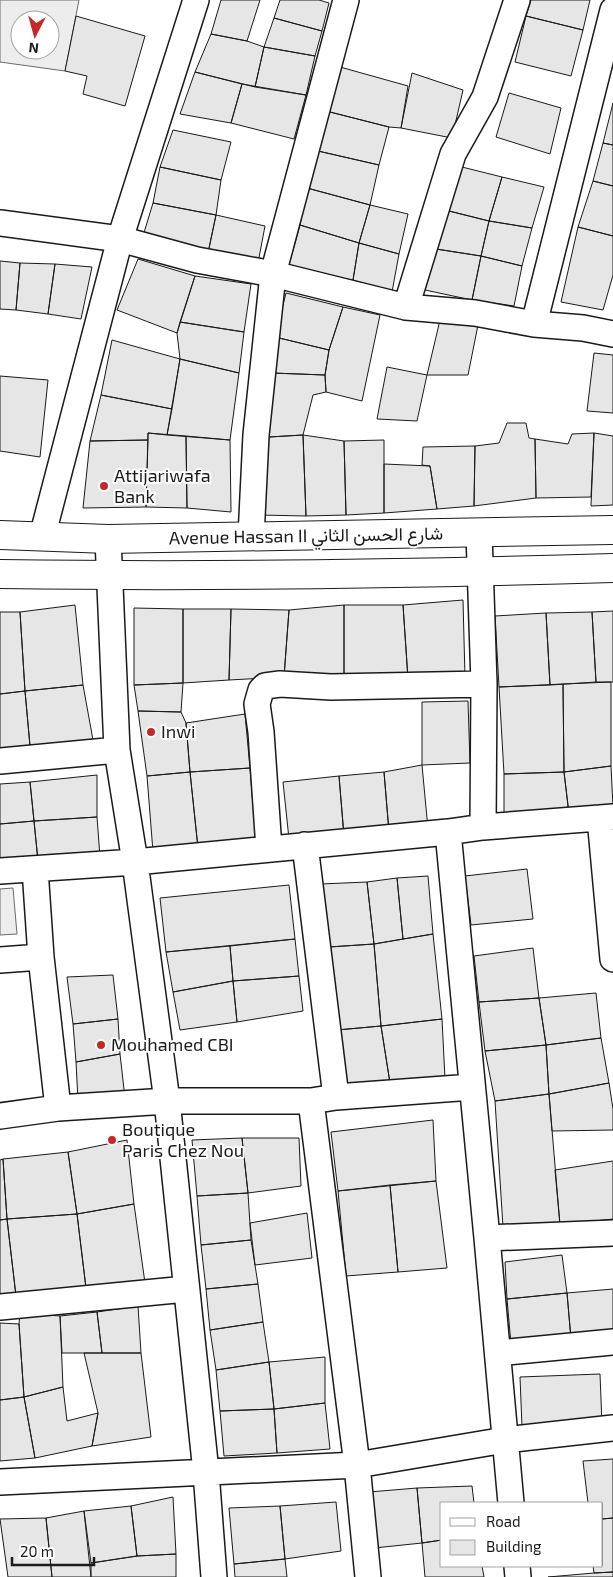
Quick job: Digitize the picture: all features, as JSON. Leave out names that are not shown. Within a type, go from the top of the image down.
[{"type":"main road","name":"Avenue Hassan II شارع الحسن الثاني","points":[[0,535],[108,539],[613,530]]},
{"type":"main road","name":"Avenue Hassan II شارع الحسن الثاني","points":[[0,574],[111,576],[480,572],[613,568]]},
{"type":"street","points":[[42,537],[120,239],[196,0]]},
{"type":"street","points":[[251,537],[256,435],[273,274],[346,0]]},
{"type":"street","points":[[406,307],[453,154],[486,96],[517,0]]},
{"type":"street","points":[[534,324],[553,247],[608,58],[613,10]]},
{"type":"street","points":[[0,223],[120,239],[197,260],[273,274],[406,307],[475,313],[534,324],[583,328],[613,334]]},
{"type":"street","points":[[479,533],[484,684],[483,827]]},
{"type":"street","points":[[108,539],[117,750],[135,862],[168,1101],[206,1472],[214,1577]]},
{"type":"street","points":[[269,849],[261,732],[257,704],[261,690],[265,686],[280,684],[331,686],[484,684]]},
{"type":"street","points":[[0,761],[117,750]]},
{"type":"street","points":[[0,871],[135,862],[483,827],[606,818],[613,959]]},
{"type":"street","points":[[448,832],[511,1502]]},
{"type":"street","points":[[305,845],[336,1097]]},
{"type":"street","points":[[35,869],[41,957],[58,1108]]},
{"type":"street","points":[[0,960],[41,957]]},
{"type":"street","points":[[0,1116],[58,1108],[168,1101],[311,1101],[336,1097],[472,1087]]},
{"type":"street","points":[[311,1101],[357,1465],[368,1577]]},
{"type":"street","points":[[487,1238],[613,1233]]},
{"type":"street","points":[[0,1307],[186,1289]]},
{"type":"street","points":[[498,1353],[613,1342]]},
{"type":"street","points":[[0,1482],[357,1465],[505,1440],[613,1428]]},
{"type":"shaded area","points":[[0,0],[79,0],[65,71],[0,62]]},
{"type":"shaded area","points":[[13,888],[17,934],[0,935],[0,889]]},
{"type":"building","points":[[221,0],[260,0],[247,41],[211,34]]},
{"type":"building","points":[[280,0],[319,0],[329,3],[322,31],[274,18]]},
{"type":"building","points":[[531,0],[590,0],[583,30],[526,16]]},
{"type":"building","points":[[76,16],[145,36],[125,106],[83,94],[87,76],[65,71]]},
{"type":"building","points":[[526,16],[583,30],[571,76],[515,62]]},
{"type":"building","points":[[274,18],[322,31],[315,56],[264,47]]},
{"type":"building","points":[[211,34],[247,41],[264,47],[255,87],[195,72]]},
{"type":"building","points":[[264,47],[315,56],[306,95],[255,87]]},
{"type":"building","points":[[340,67],[408,86],[401,128],[389,127],[326,111]]},
{"type":"building","points":[[195,72],[242,84],[231,123],[180,114]]},
{"type":"building","points":[[412,73],[463,90],[452,138],[401,128]]},
{"type":"building","points":[[242,84],[306,95],[294,139],[231,123]]},
{"type":"building","points":[[509,93],[561,108],[550,154],[496,137]]},
{"type":"building","points":[[613,103],[613,145],[603,143]]},
{"type":"building","points":[[326,111],[389,127],[379,165],[318,151]]},
{"type":"building","points":[[173,130],[231,142],[221,180],[160,167]]},
{"type":"building","points":[[603,143],[613,145],[613,186],[593,181]]},
{"type":"building","points":[[318,151],[379,165],[370,205],[307,188]]},
{"type":"building","points":[[458,166],[502,177],[489,221],[449,211]]},
{"type":"building","points":[[160,167],[221,180],[216,215],[153,203]]},
{"type":"building","points":[[502,177],[544,187],[532,228],[489,221]]},
{"type":"building","points":[[593,181],[613,186],[613,236],[578,227]]},
{"type":"building","points":[[307,188],[370,205],[359,243],[300,225]]},
{"type":"building","points":[[153,203],[216,215],[208,253],[143,236]]},
{"type":"building","points":[[370,205],[408,214],[399,254],[359,243]]},
{"type":"building","points":[[449,211],[489,221],[481,256],[436,249]]},
{"type":"building","points":[[216,215],[265,226],[258,263],[208,253]]},
{"type":"building","points":[[489,221],[532,228],[522,266],[481,256]]},
{"type":"building","points":[[300,225],[359,243],[353,280],[288,268]]},
{"type":"building","points":[[578,227],[613,236],[613,275],[603,310],[561,302]]},
{"type":"building","points":[[359,243],[399,254],[392,292],[353,280]]},
{"type":"building","points":[[436,249],[481,256],[472,300],[425,290]]},
{"type":"building","points":[[481,256],[522,266],[514,306],[472,300]]},
{"type":"building","points":[[138,259],[195,276],[177,333],[117,310]]},
{"type":"building","points":[[0,261],[20,263],[16,310],[0,309]]},
{"type":"building","points":[[20,263],[55,264],[48,314],[16,310]]},
{"type":"building","points":[[55,264],[92,267],[81,319],[48,314]]},
{"type":"building","points":[[195,276],[251,284],[244,332],[180,322]]},
{"type":"building","points":[[286,293],[343,307],[329,350],[275,337]]},
{"type":"building","points":[[343,307],[380,315],[362,401],[326,392],[325,375],[329,350]]},
{"type":"building","points":[[440,320],[478,325],[468,375],[427,375]]},
{"type":"building","points":[[180,322],[244,332],[239,373],[180,359],[177,333]]},
{"type":"building","points":[[275,337],[329,350],[325,375],[272,373]]},
{"type":"building","points":[[112,340],[180,359],[172,409],[101,395]]},
{"type":"building","points":[[594,353],[613,355],[613,413],[587,411]]},
{"type":"building","points":[[180,359],[239,373],[230,440],[167,435]]},
{"type":"building","points":[[387,367],[427,375],[417,421],[377,419]]},
{"type":"building","points":[[272,373],[325,375],[326,392],[313,395],[303,435],[269,437]]},
{"type":"building","points":[[0,376],[48,380],[40,457],[0,451]]},
{"type":"building","points":[[101,395],[172,409],[167,435],[148,433],[148,440],[90,441]]},
{"type":"building","points":[[507,423],[526,423],[529,438],[535,439],[536,498],[474,506],[475,446],[499,443]]},
{"type":"building","points":[[148,433],[186,436],[187,508],[146,507]]},
{"type":"building","points":[[594,433],[591,497],[536,498],[535,439],[568,444],[572,434]]},
{"type":"building","points":[[594,433],[613,436],[613,505],[591,506]]},
{"type":"building","points":[[303,435],[306,516],[259,515],[269,437]]},
{"type":"building","points":[[303,435],[344,441],[346,515],[306,516]]},
{"type":"building","points":[[186,436],[230,440],[231,512],[187,508]]},
{"type":"building","points":[[148,440],[146,507],[83,508],[90,441]]},
{"type":"building","points":[[384,440],[384,513],[346,515],[344,441]]},
{"type":"building","points":[[475,446],[474,506],[437,509],[430,466],[422,465],[423,447]]},
{"type":"building","points":[[384,464],[430,466],[437,509],[384,513]]},
{"type":"building","points":[[463,600],[465,678],[408,679],[403,605]]},
{"type":"building","points":[[75,605],[83,685],[25,691],[20,612]]},
{"type":"building","points":[[344,605],[403,605],[408,679],[344,679]]},
{"type":"building","points":[[344,605],[344,679],[284,677],[289,610]]},
{"type":"building","points":[[134,608],[183,609],[183,683],[134,685]]},
{"type":"building","points":[[183,609],[231,609],[229,680],[183,683]]},
{"type":"building","points":[[231,609],[289,610],[284,677],[229,680]]},
{"type":"building","points":[[613,611],[613,682],[596,682],[592,612]]},
{"type":"building","points":[[0,612],[20,612],[25,691],[0,694]]},
{"type":"building","points":[[592,612],[596,682],[550,685],[546,613]]},
{"type":"building","points":[[546,613],[550,685],[499,687],[495,616]]},
{"type":"building","points":[[611,682],[611,766],[564,772],[563,684]]},
{"type":"building","points":[[183,683],[181,712],[138,711],[134,685]]},
{"type":"building","points":[[563,684],[564,772],[504,774],[499,687]]},
{"type":"building","points":[[83,685],[93,740],[30,746],[25,691]]},
{"type":"building","points":[[25,691],[30,746],[0,749],[0,694]]},
{"type":"building","points":[[468,701],[470,763],[422,765],[422,702]]},
{"type":"building","points":[[138,711],[181,712],[186,723],[190,772],[147,776]]},
{"type":"building","points":[[245,714],[250,768],[190,772],[186,723]]},
{"type":"building","points":[[422,765],[428,829],[389,832],[384,772]]},
{"type":"building","points":[[611,766],[613,807],[569,814],[564,772]]},
{"type":"building","points":[[250,768],[256,843],[198,848],[190,772]]},
{"type":"building","points":[[190,772],[198,848],[153,852],[147,776]]},
{"type":"building","points":[[384,772],[389,832],[344,836],[339,776]]},
{"type":"building","points":[[564,772],[569,814],[504,817],[504,774]]},
{"type":"building","points":[[97,775],[97,817],[34,821],[30,782]]},
{"type":"building","points":[[339,776],[344,836],[289,839],[283,782]]},
{"type":"building","points":[[30,782],[34,821],[0,824],[0,784]]},
{"type":"building","points":[[97,817],[100,857],[38,861],[34,821]]},
{"type":"building","points":[[34,821],[38,861],[0,863],[0,824]]},
{"type":"building","points":[[527,869],[533,919],[471,925],[465,876]]},
{"type":"building","points":[[428,876],[433,934],[403,939],[397,878]]},
{"type":"building","points":[[397,878],[403,939],[374,944],[367,882]]},
{"type":"building","points":[[367,882],[374,944],[329,947],[321,884]]},
{"type":"building","points":[[289,885],[295,939],[166,952],[160,898]]},
{"type":"building","points":[[433,934],[442,1019],[381,1026],[374,944]]},
{"type":"building","points":[[295,939],[299,976],[233,981],[230,946]]},
{"type":"building","points":[[374,944],[381,1026],[337,1030],[329,947]]},
{"type":"building","points":[[230,946],[233,981],[173,992],[166,952]]},
{"type":"building","points":[[533,948],[539,998],[479,1002],[474,956]]},
{"type":"building","points":[[113,975],[118,1019],[73,1024],[67,977]]},
{"type":"building","points":[[299,976],[303,1011],[237,1022],[233,981]]},
{"type":"building","points":[[233,981],[237,1022],[180,1030],[173,992]]},
{"type":"building","points":[[596,993],[601,1038],[546,1045],[539,998]]},
{"type":"building","points":[[539,998],[546,1045],[485,1051],[479,1002]]},
{"type":"building","points":[[118,1019],[120,1054],[76,1062],[73,1024]]},
{"type":"building","points":[[442,1019],[445,1079],[390,1083],[381,1026]]},
{"type":"building","points":[[381,1026],[390,1083],[342,1086],[337,1030]]},
{"type":"building","points":[[601,1038],[609,1083],[549,1094],[546,1045]]},
{"type":"building","points":[[546,1045],[549,1094],[495,1101],[485,1051]]},
{"type":"building","points":[[120,1054],[125,1098],[78,1101],[76,1062]]},
{"type":"building","points":[[609,1083],[613,1109],[613,1130],[552,1131],[549,1094]]},
{"type":"building","points":[[549,1094],[560,1225],[503,1227],[495,1101]]},
{"type":"building","points":[[433,1120],[436,1181],[338,1191],[331,1132]]},
{"type":"building","points":[[242,1138],[248,1193],[197,1196],[192,1140]]},
{"type":"building","points":[[242,1138],[299,1138],[301,1186],[248,1193]]},
{"type":"building","points":[[127,1140],[134,1204],[77,1214],[68,1152]]},
{"type":"building","points":[[68,1152],[77,1214],[7,1219],[3,1159]]},
{"type":"building","points":[[3,1159],[7,1219],[0,1220],[0,1160]]},
{"type":"building","points":[[613,1161],[613,1219],[560,1225],[555,1170]]},
{"type":"building","points":[[436,1181],[447,1268],[398,1272],[390,1185]]},
{"type":"building","points":[[390,1185],[398,1272],[346,1276],[338,1191]]},
{"type":"building","points":[[248,1193],[251,1240],[201,1245],[197,1196]]},
{"type":"building","points":[[134,1204],[145,1283],[86,1288],[77,1214]]},
{"type":"building","points":[[307,1213],[312,1258],[255,1265],[250,1223]]},
{"type":"building","points":[[77,1214],[86,1288],[16,1296],[7,1219]]},
{"type":"building","points":[[7,1219],[16,1296],[0,1297],[0,1220]]},
{"type":"building","points":[[251,1240],[258,1284],[206,1289],[201,1245]]},
{"type":"building","points":[[562,1255],[567,1293],[507,1299],[505,1262]]},
{"type":"building","points":[[258,1284],[263,1322],[210,1330],[206,1289]]},
{"type":"building","points":[[613,1289],[613,1337],[571,1339],[567,1293]]},
{"type":"building","points":[[567,1293],[571,1339],[511,1344],[507,1299]]},
{"type":"building","points":[[138,1306],[141,1353],[102,1353],[97,1312]]},
{"type":"building","points":[[97,1312],[102,1353],[62,1353],[60,1316]]},
{"type":"building","points":[[20,1313],[60,1316],[63,1387],[24,1397],[19,1324]]},
{"type":"building","points":[[263,1322],[269,1362],[216,1370],[210,1330]]},
{"type":"building","points":[[0,1323],[19,1324],[24,1397],[0,1400]]},
{"type":"building","points":[[84,1353],[141,1353],[151,1437],[92,1446],[98,1413]]},
{"type":"building","points":[[325,1357],[325,1403],[274,1409],[269,1362]]},
{"type":"building","points":[[269,1362],[274,1409],[220,1411],[216,1370]]},
{"type":"building","points":[[600,1374],[602,1424],[522,1427],[520,1377]]},
{"type":"building","points":[[63,1387],[67,1421],[98,1413],[92,1446],[35,1458],[24,1397]]},
{"type":"building","points":[[24,1397],[35,1458],[0,1461],[0,1400]]},
{"type":"building","points":[[325,1403],[330,1449],[277,1453],[274,1409]]},
{"type":"building","points":[[274,1409],[277,1453],[224,1456],[220,1411]]},
{"type":"building","points":[[613,1459],[613,1518],[603,1519],[603,1502],[588,1502],[583,1461]]},
{"type":"building","points":[[472,1486],[474,1502],[440,1502],[440,1540],[422,1543],[417,1488]]},
{"type":"building","points":[[417,1488],[422,1543],[374,1548],[369,1492]]},
{"type":"building","points":[[173,1497],[176,1554],[137,1556],[131,1506]]},
{"type":"building","points":[[336,1502],[341,1551],[285,1559],[280,1506]]},
{"type":"building","points":[[131,1506],[137,1556],[91,1563],[84,1511]]},
{"type":"building","points":[[280,1506],[285,1559],[234,1564],[229,1508]]},
{"type":"building","points":[[84,1511],[91,1577],[52,1577],[46,1518]]},
{"type":"building","points":[[46,1518],[52,1577],[8,1577],[0,1519]]},
{"type":"building","points":[[613,1518],[613,1572],[594,1573],[593,1567],[603,1567],[603,1519]]},
{"type":"building","points":[[440,1540],[440,1567],[482,1567],[484,1577],[425,1577],[422,1543]]},
{"type":"building","points":[[176,1554],[176,1577],[91,1577],[91,1563],[137,1556]]},
{"type":"building","points":[[285,1559],[287,1577],[235,1577],[234,1564]]},
{"type":"building","points":[[613,1572],[613,1577],[548,1577],[594,1573]]},
{"type":"place","name":"Attijariwafa Bank","points":[[104,486]]},
{"type":"place","name":"Inwi","points":[[151,732]]},
{"type":"place","name":"Mouhamed CBI","points":[[101,1045]]},
{"type":"place","name":"Boutique Paris Chez Nou","points":[[112,1140]]}]
